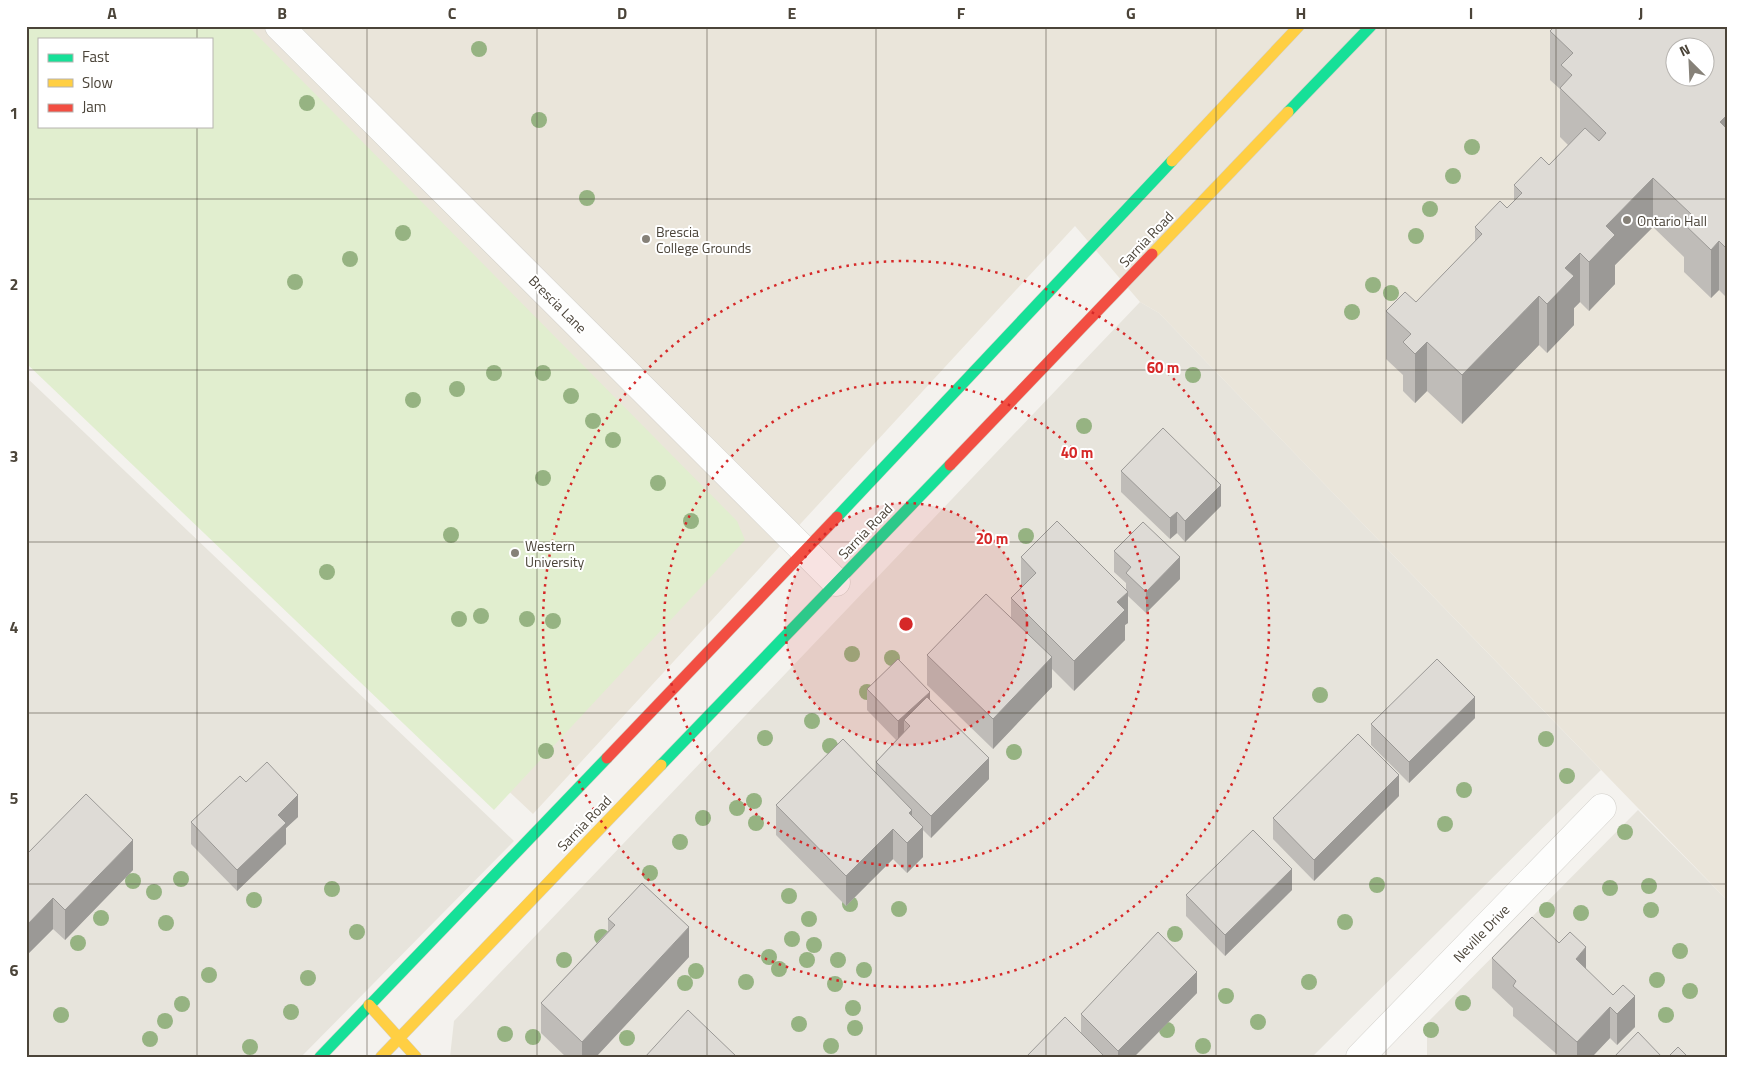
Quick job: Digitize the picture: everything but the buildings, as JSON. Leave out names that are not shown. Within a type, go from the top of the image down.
[{"type":"main road","name":"Sarnia Road","points":[[320,1057],[805,551],[1299,26]]},
{"type":"main road","name":"Sarnia Road","points":[[381,1057],[1371,26]]},
{"type":"main road","points":[[369,1005],[416,1057]]},
{"type":"street","name":"Brescia Lane","points":[[279,26],[836,582]]},
{"type":"street","name":"Neville Drive","points":[[1370,1053],[1602,808]]},
{"type":"shaded area","name":"Western University","points":[[26,26],[1727,26],[1727,900],[1159,313],[1140,302],[1075,226],[533,814],[26,337]]},
{"type":"shaded area","points":[[1140,302],[1159,313],[1601,770],[1312,1057],[450,1057],[454,1021]]},
{"type":"shaded area","points":[[26,377],[514,841],[301,1057],[26,1057]]},
{"type":"shaded area","points":[[1638,810],[1727,900],[1727,1057],[1427,1057],[1427,1023]]},
{"type":"green space","points":[[26,26],[248,26],[737,521],[745,540],[494,810],[26,363]]},
{"type":"traffic: fast","points":[[1288,112],[1371,26]]},
{"type":"traffic: fast","points":[[837,517],[1172,161]]},
{"type":"traffic: fast","points":[[661,765],[950,465]]},
{"type":"traffic: fast","points":[[320,1057],[607,758]]},
{"type":"traffic: slow","points":[[1172,161],[1299,26]]},
{"type":"traffic: slow","points":[[1152,254],[1288,112]]},
{"type":"traffic: slow","points":[[381,1057],[661,765]]},
{"type":"traffic: slow","points":[[369,1005],[416,1057]]},
{"type":"traffic: jam","points":[[950,465],[1152,254]]},
{"type":"traffic: jam","points":[[607,758],[837,517]]},
{"type":"place","name":"Ontario Hall","points":[[1627,220]]},
{"type":"place","name":"Brescia College Grounds","points":[[646,239]]},
{"type":"place","name":"Western University","points":[[515,553]]}]
